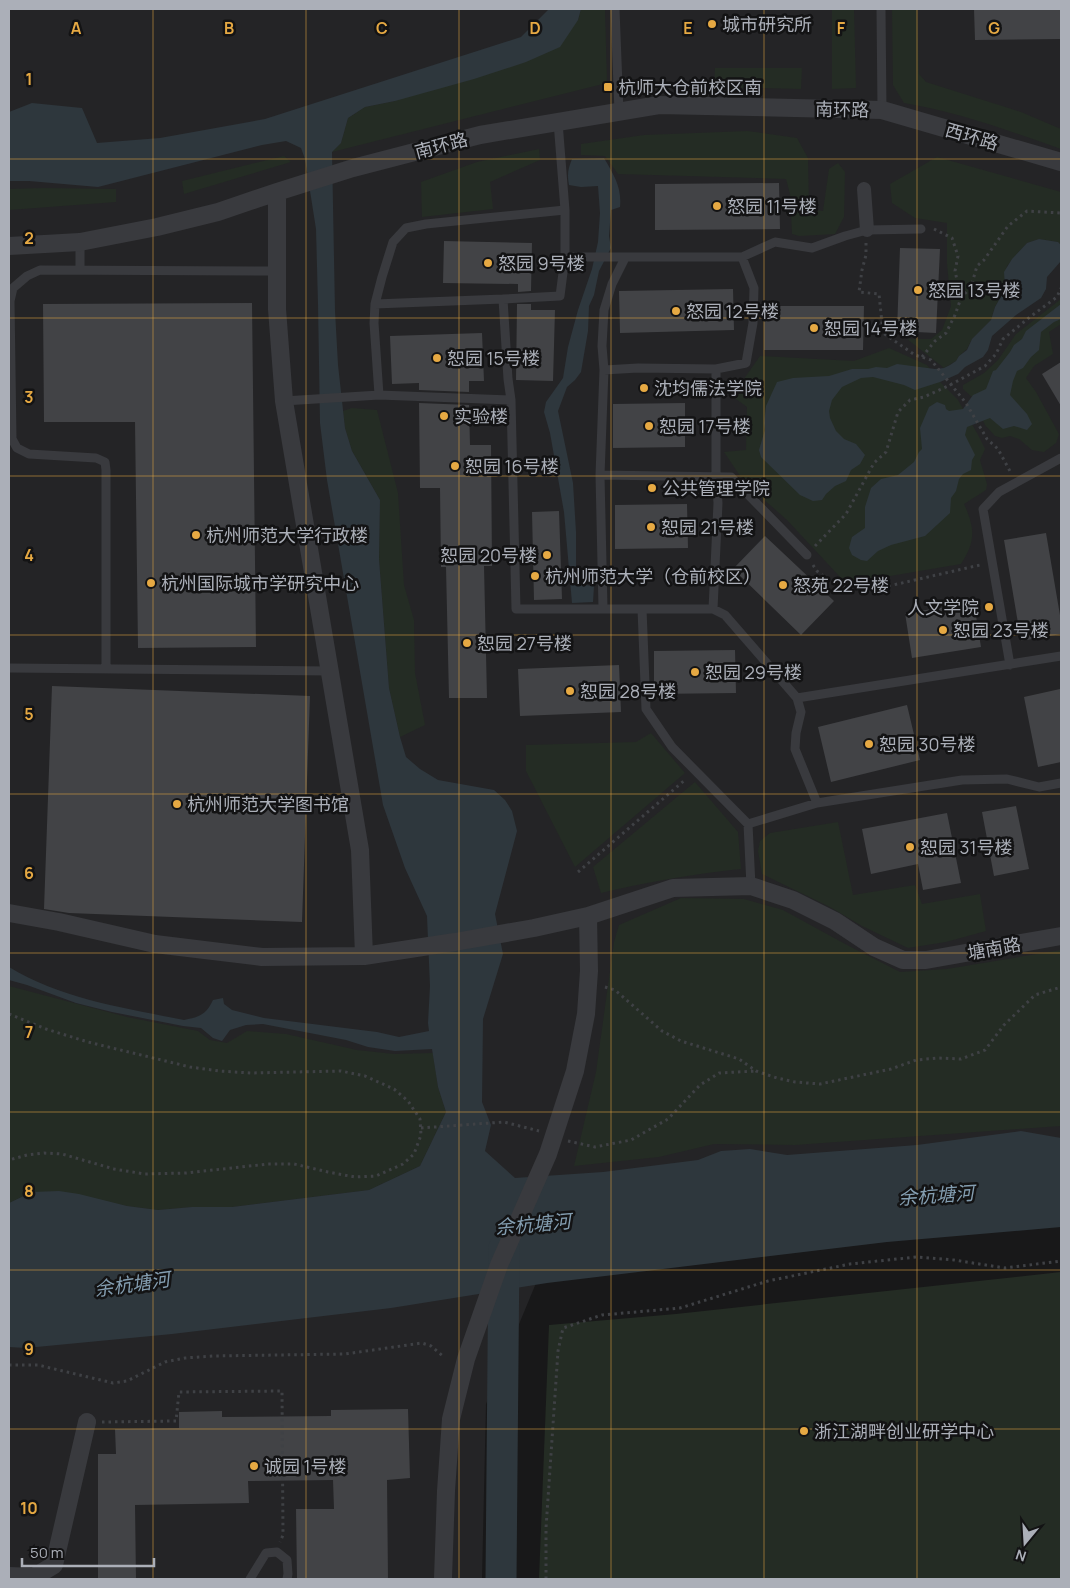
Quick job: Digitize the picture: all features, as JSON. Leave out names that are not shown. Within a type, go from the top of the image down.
[{"type":"street","name":"南环路","points":[[9,246],[80,242],[156,227],[218,212],[353,168],[480,135],[660,105],[882,110]]},
{"type":"street","name":"西环路","points":[[882,110],[1061,162]]},
{"type":"street","points":[[864,189],[867,230]]},
{"type":"street","points":[[283,190],[277,271],[277,309],[284,401],[360,850],[364,956]]},
{"type":"street","name":"塘南路","points":[[9,913],[59,922],[155,944],[262,957],[364,956],[534,928],[588,916],[673,888],[751,886],[793,900],[836,921],[874,946],[903,960],[926,960],[1061,936]]},
{"type":"street","points":[[444,1579],[446,1491],[451,1419],[466,1359],[499,1265],[548,1154],[576,1072],[586,1014],[589,971],[588,916]]},
{"type":"street","points":[[9,1576],[35,1578],[54,1565],[86,1422]]},
{"type":"lane","points":[[615,9],[619,112]]},
{"type":"lane","points":[[881,9],[882,110]]},
{"type":"lane","points":[[375,304],[560,296],[565,257],[565,210],[558,122]]},
{"type":"lane","points":[[379,395],[374,323],[375,304],[393,242],[406,228],[426,224],[565,210]]},
{"type":"lane","points":[[565,257],[742,257],[775,242],[812,248],[867,230],[921,229]]},
{"type":"lane","points":[[80,242],[80,270]]},
{"type":"lane","points":[[604,370],[638,368],[716,369],[746,363],[753,323],[754,288],[742,257]]},
{"type":"lane","points":[[603,608],[600,475],[604,310],[612,284],[625,258]]},
{"type":"lane","points":[[106,669],[105,462],[96,458],[29,454],[17,448],[12,439],[10,301],[13,288],[27,276],[40,270],[277,271]]},
{"type":"lane","points":[[503,299],[511,400],[516,609],[712,609],[725,615],[797,698],[801,712],[796,733],[795,749],[817,803]]},
{"type":"lane","points":[[712,609],[718,503],[716,476],[716,369]]},
{"type":"lane","points":[[284,401],[379,395],[511,400]]},
{"type":"lane","points":[[1010,665],[983,509],[999,492],[1061,458]]},
{"type":"lane","points":[[600,475],[731,477],[807,555]]},
{"type":"lane","points":[[642,609],[646,709],[672,747],[748,824],[751,886]]},
{"type":"lane","points":[[797,698],[1061,656]]},
{"type":"lane","points":[[9,668],[330,671]]},
{"type":"lane","points":[[748,824],[817,803],[962,780],[1007,779],[1039,786],[1061,783]]},
{"type":"lane","points":[[250,1579],[266,1553],[276,1552],[287,1560],[287,1579]]},
{"type":"path","points":[[922,358],[936,341],[946,333],[961,298],[971,287],[977,266],[984,260],[1008,226],[1027,211],[1061,213]]},
{"type":"path","points":[[921,229],[935,228],[952,238],[958,256],[955,271],[961,298]]},
{"type":"path","points":[[867,230],[866,255],[862,270],[860,292],[880,294],[882,333],[915,355],[931,360],[946,381],[966,403],[987,438],[998,449],[1017,482]]},
{"type":"path","points":[[992,562],[867,591],[835,585],[817,571],[807,555],[846,514],[874,464],[886,452],[898,412],[910,400],[924,397],[985,366],[996,354],[1003,339],[1057,298],[1061,288]]},
{"type":"path","points":[[578,872],[696,771]]},
{"type":"path","points":[[588,982],[615,990],[662,1031],[681,1042],[739,1059],[757,1071],[795,1082],[820,1084],[891,1068],[916,1060],[938,1058],[961,1059],[984,1050],[1004,1024],[1035,995],[1058,988],[1061,989]]},
{"type":"path","points":[[9,1014],[46,1029],[88,1042],[190,1067],[219,1072],[251,1073],[341,1071],[365,1076],[394,1090],[408,1101],[420,1119],[421,1128],[421,1135],[414,1154],[403,1164],[376,1176],[355,1177],[294,1164],[268,1164],[186,1173],[145,1174],[114,1169],[62,1154],[44,1153],[9,1160]]},
{"type":"path","points":[[566,1140],[574,1144],[595,1147],[631,1140],[668,1119],[700,1085],[719,1073],[757,1071]]},
{"type":"path","points":[[421,1128],[504,1122],[539,1131]]},
{"type":"path","points":[[546,1579],[547,1518],[558,1351],[563,1328],[602,1315],[680,1308],[768,1280],[850,1264],[916,1257],[954,1260],[1005,1268],[1061,1261]]},
{"type":"path","points":[[9,1365],[38,1365],[113,1384],[126,1381],[165,1362],[185,1358],[345,1354],[422,1343],[431,1346],[444,1356]]},
{"type":"path","points":[[86,1422],[176,1421],[179,1392],[282,1391],[283,1535],[276,1552]]},
{"type":"shaded area","name":"杭州师范大学（仓前校区）","points":[[9,9],[1061,9],[1061,1143],[570,1201],[486,1404],[482,1579],[9,1579]]},
{"type":"shaded area","points":[[581,9],[605,9],[607,83],[332,152],[341,143],[348,118],[365,107],[395,101],[578,20]]},
{"type":"shaded area","points":[[832,9],[854,9],[856,88],[832,89]]},
{"type":"shaded area","points":[[892,9],[917,9],[919,74],[926,82],[1021,112],[1061,129],[1061,149],[964,117],[904,103],[893,85]]},
{"type":"shaded area","points":[[715,68],[802,68],[801,89],[714,87]]},
{"type":"shaded area","points":[[748,131],[797,138],[808,158],[809,209],[823,211],[829,169],[838,163],[845,172],[844,217],[835,234],[799,236],[792,234],[790,194],[786,179],[618,174],[605,156],[581,155],[581,144],[644,135]]},
{"type":"shaded area","points":[[539,149],[540,160],[490,182],[493,209],[422,217],[421,182],[477,162]]},
{"type":"shaded area","points":[[284,156],[291,162],[184,194],[182,181]]},
{"type":"shaded area","points":[[937,157],[1061,192],[1061,245],[1058,242],[1039,239],[1027,243],[1007,266],[1003,293],[995,307],[991,320],[972,339],[967,349],[956,361],[944,368],[907,339],[931,339],[942,330],[951,306],[947,264],[947,223],[915,218],[892,203],[890,184]]},
{"type":"shaded area","points":[[9,189],[116,189],[116,202],[9,210]]},
{"type":"shaded area","points":[[1061,299],[1061,324],[1049,332],[1053,354],[1034,366],[1026,378],[1036,392],[1059,434],[1056,443],[1044,452],[1032,450],[1019,439],[1010,436],[1002,438],[995,436],[985,425],[972,397],[963,389],[963,385],[984,373],[998,360],[1016,334]]},
{"type":"shaded area","points":[[889,348],[927,365],[940,382],[958,400],[985,449],[980,460],[987,484],[986,490],[964,504],[972,527],[972,534],[969,548],[961,564],[855,582],[841,578],[787,520],[744,482],[724,452],[746,450],[747,407],[732,396],[760,356],[854,361]]},
{"type":"shaded area","points":[[352,408],[377,410],[398,493],[404,585],[414,620],[415,673],[425,725],[400,737],[389,688],[379,559],[380,500],[352,451],[345,428],[343,411]]},
{"type":"shaded area","points":[[651,733],[685,773],[575,867],[526,771],[526,745],[636,742]]},
{"type":"shaded area","points":[[695,782],[738,832],[741,869],[670,879],[601,893],[593,867]]},
{"type":"shaded area","points":[[838,822],[853,895],[915,885],[922,904],[980,894],[986,931],[946,942],[908,948],[762,874],[758,851],[760,841],[770,833]]},
{"type":"shaded area","points":[[681,898],[744,899],[783,910],[900,972],[947,969],[1061,950],[1061,1126],[795,1145],[714,1144],[659,1157],[574,1166],[596,1072],[614,942],[619,925]]},
{"type":"shaded area","points":[[9,986],[127,1017],[198,1031],[210,1040],[227,1043],[247,1031],[286,1034],[357,1050],[394,1054],[433,1053],[438,1087],[446,1112],[420,1166],[369,1190],[232,1207],[192,1207],[158,1210],[32,1192],[9,1203]]},
{"type":"shaded area","name":"浙江湖畔创业研学中心","points":[[1061,1272],[1061,1579],[539,1579],[549,1325],[676,1314]]},
{"type":"water","name":"余杭塘河","points":[[549,9],[581,9],[578,20],[560,47],[526,62],[474,79],[395,101],[365,107],[348,118],[341,143],[332,152],[335,311],[338,365],[345,428],[352,451],[380,500],[379,559],[389,688],[400,737],[406,757],[420,769],[438,780],[494,790],[505,800],[512,811],[517,831],[495,914],[503,954],[483,1019],[482,1102],[491,1125],[485,1151],[515,1178],[603,1172],[698,1160],[721,1151],[750,1149],[787,1155],[917,1145],[1021,1131],[1061,1138],[1061,1227],[887,1242],[547,1283],[391,1308],[172,1334],[26,1348],[9,1347],[9,1203],[32,1192],[59,1191],[127,1206],[158,1210],[192,1207],[232,1207],[369,1190],[420,1166],[446,1112],[438,1087],[432,1049],[395,1051],[263,1024],[246,1025],[230,1030],[222,1041],[213,1038],[201,1028],[112,1012],[76,1003],[9,980],[9,967],[29,978],[72,995],[184,1020],[202,1014],[208,1009],[213,1000],[223,998],[224,1004],[232,1010],[264,1018],[377,1032],[399,1037],[429,1031],[430,986],[427,916],[405,868],[383,805],[327,480],[320,423],[316,229],[305,159],[301,148],[286,141],[262,145],[98,187],[9,181],[9,112],[32,103],[82,108],[97,143],[160,138],[265,119],[521,37]]},
{"type":"water","points":[[604,158],[614,176],[620,194],[620,207],[611,210],[609,236],[611,248],[599,271],[594,295],[589,306],[588,331],[581,372],[567,387],[558,411],[573,483],[576,532],[576,584],[594,586],[593,602],[572,603],[564,512],[550,433],[544,412],[546,402],[563,378],[568,347],[592,269],[598,242],[600,213],[598,186],[581,187],[569,185],[569,169],[572,159]]},
{"type":"water","points":[[1039,239],[1058,242],[1061,245],[1061,261],[1047,277],[1046,289],[1041,298],[1016,315],[992,336],[988,350],[983,357],[965,367],[958,374],[915,390],[904,385],[873,377],[861,378],[842,387],[832,400],[829,411],[830,418],[836,431],[844,439],[856,444],[865,455],[860,464],[851,470],[846,481],[835,486],[822,500],[813,501],[800,495],[761,457],[759,450],[765,430],[766,406],[777,382],[793,378],[829,376],[852,369],[887,368],[897,364],[935,369],[950,365],[967,350],[972,339],[991,320],[1005,286],[1004,272],[1012,259],[1027,243]]},
{"type":"water","points":[[1061,304],[1061,319],[1041,332],[1039,350],[1023,368],[1017,371],[1013,381],[1010,395],[1027,414],[1032,424],[1027,430],[1014,426],[1003,429],[990,418],[967,427],[965,435],[975,455],[972,460],[971,470],[963,474],[959,479],[956,491],[951,498],[950,513],[925,536],[891,545],[878,551],[867,561],[852,555],[849,548],[852,537],[865,528],[865,507],[871,488],[881,479],[898,475],[914,462],[922,449],[920,428],[929,407],[937,402],[945,405],[949,411],[963,409],[973,395],[986,389],[993,371],[996,370],[1014,345],[1022,339],[1026,331]]},
{"type":"building","points":[[974,9],[1061,9],[1061,39],[975,40]]},
{"type":"building","name":"怒园 11号楼","points":[[779,183],[780,229],[655,230],[655,184]]},
{"type":"building","name":"怒园 9号楼","points":[[444,241],[532,243],[531,291],[518,292],[518,284],[443,283]]},
{"type":"building","name":"怒园 13号楼","points":[[900,248],[940,249],[936,333],[897,331]]},
{"type":"building","name":"怒园 12号楼","points":[[733,289],[734,330],[620,333],[619,291]]},
{"type":"building","name":"杭州师范大学行政楼","points":[[252,303],[256,647],[138,648],[135,422],[44,422],[43,304]]},
{"type":"building","points":[[517,304],[531,304],[531,310],[555,310],[553,381],[516,380]]},
{"type":"building","name":"恕园 14号楼","points":[[764,306],[864,306],[863,350],[764,350]]},
{"type":"building","name":"恕园 15号楼","points":[[482,333],[484,381],[469,381],[469,392],[419,390],[419,383],[392,384],[390,336]]},
{"type":"building","points":[[1061,362],[1061,406],[1042,374]]},
{"type":"building","name":"恕园 16号楼","points":[[419,403],[469,405],[470,445],[491,445],[492,566],[484,566],[487,698],[449,698],[446,567],[441,567],[440,488],[420,488]]},
{"type":"building","name":"恕园 17号楼","points":[[685,403],[685,447],[613,448],[613,404]]},
{"type":"building","name":"恕园 21号楼","points":[[687,504],[688,548],[615,549],[615,505]]},
{"type":"building","name":"恕园 20号楼","points":[[559,511],[562,599],[534,600],[532,512]]},
{"type":"building","points":[[1046,533],[1061,621],[1061,634],[1021,641],[1004,540]]},
{"type":"building","name":"怒苑 22号楼","points":[[765,536],[834,601],[801,635],[733,569]]},
{"type":"building","name":"恕园 23号楼","points":[[974,603],[981,647],[912,658],[905,613]]},
{"type":"building","name":"恕园 29号楼","points":[[735,650],[736,693],[654,694],[654,651]]},
{"type":"building","name":"恕园 28号楼","points":[[619,665],[621,712],[520,716],[518,669]]},
{"type":"building","name":"杭州师范大学图书馆","points":[[52,686],[310,696],[302,922],[69,913],[44,909]]},
{"type":"building","points":[[1060,689],[1061,762],[1038,767],[1024,697]]},
{"type":"building","name":"恕园 30号楼","points":[[907,705],[920,760],[831,782],[818,727]]},
{"type":"building","points":[[1016,806],[1029,869],[994,876],[982,812]]},
{"type":"building","name":"恕园 31号楼","points":[[947,813],[961,883],[923,890],[918,864],[871,874],[862,829]]},
{"type":"building","name":"诚园 1号楼","points":[[408,1409],[410,1478],[387,1480],[388,1579],[297,1579],[296,1509],[334,1509],[333,1480],[248,1481],[249,1503],[135,1505],[136,1579],[98,1579],[98,1454],[116,1454],[115,1429],[179,1428],[179,1412],[222,1411],[222,1417],[331,1416],[331,1410]]},
{"type":"waterway","points":[[501,1579],[504,1248]]},
{"type":"place","name":"城市研究所","points":[[712,24]]},
{"type":"place","name":"杭师大仓前校区南","points":[[608,87]]},
{"type":"place","name":"怒园 11号楼","points":[[717,206]]},
{"type":"place","name":"怒园 9号楼","points":[[488,263]]},
{"type":"place","name":"怒园 13号楼","points":[[918,290]]},
{"type":"place","name":"怒园 12号楼","points":[[676,311]]},
{"type":"place","name":"恕园 14号楼","points":[[814,328]]},
{"type":"place","name":"恕园 15号楼","points":[[437,358]]},
{"type":"place","name":"沈均儒法学院","points":[[644,388]]},
{"type":"place","name":"实验楼","points":[[444,416]]},
{"type":"place","name":"恕园 17号楼","points":[[649,426]]},
{"type":"place","name":"恕园 16号楼","points":[[455,466]]},
{"type":"place","name":"公共管理学院","points":[[652,488]]},
{"type":"place","name":"恕园 21号楼","points":[[651,527]]},
{"type":"place","name":"杭州师范大学行政楼","points":[[196,535]]},
{"type":"place","name":"恕园 20号楼","points":[[547,555]]},
{"type":"place","name":"杭州师范大学（仓前校区）","points":[[535,576]]},
{"type":"place","name":"杭州国际城市学研究中心","points":[[151,583]]},
{"type":"place","name":"怒苑 22号楼","points":[[783,585]]},
{"type":"place","name":"人文学院","points":[[989,607]]},
{"type":"place","name":"恕园 23号楼","points":[[943,630]]},
{"type":"place","name":"恕园 27号楼","points":[[467,643]]},
{"type":"place","name":"恕园 29号楼","points":[[695,672]]},
{"type":"place","name":"恕园 28号楼","points":[[570,691]]},
{"type":"place","name":"恕园 30号楼","points":[[869,744]]},
{"type":"place","name":"杭州师范大学图书馆","points":[[177,804]]},
{"type":"place","name":"恕园 31号楼","points":[[910,847]]},
{"type":"place","name":"浙江湖畔创业研学中心","points":[[804,1431]]},
{"type":"place","name":"诚园 1号楼","points":[[254,1466]]}]
